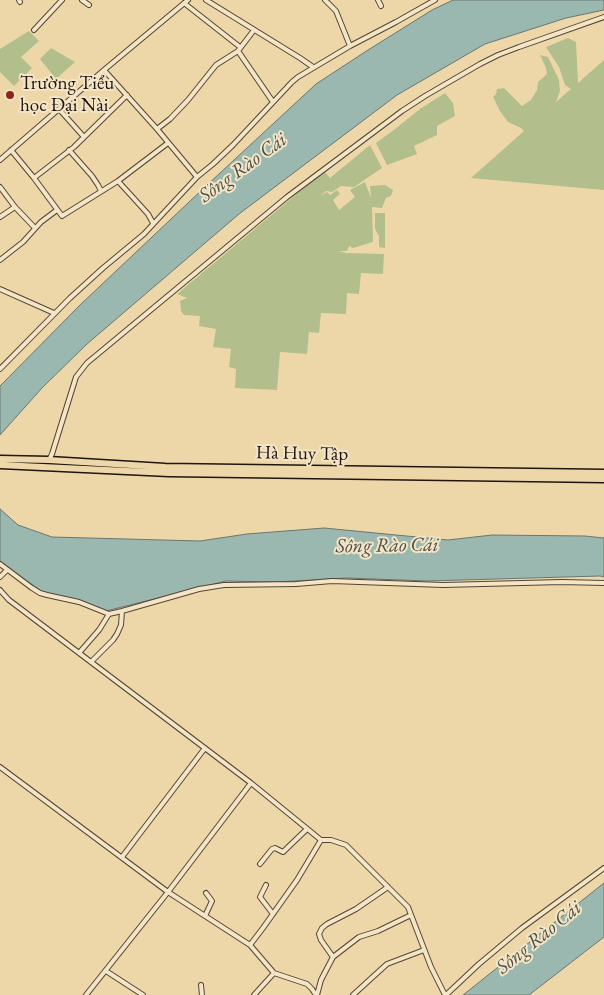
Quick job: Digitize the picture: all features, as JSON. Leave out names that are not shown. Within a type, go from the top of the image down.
[{"type":"main road","name":"Hà Huy Tập","points":[[0,458],[174,467],[604,473]]},
{"type":"main road","name":"Hà Huy Tập","points":[[0,465],[169,474],[604,479]]},
{"type":"street","points":[[34,30],[62,0]]},
{"type":"street","points":[[82,0],[89,5]]},
{"type":"street","points":[[206,0],[313,68]]},
{"type":"street","points":[[325,0],[336,11],[350,46]]},
{"type":"street","points":[[378,0],[381,6]]},
{"type":"street","points":[[0,369],[54,313],[144,234],[197,177],[233,145],[292,82],[350,46],[435,0]]},
{"type":"street","points":[[1,157],[186,2],[239,49],[273,102]]},
{"type":"street","points":[[49,460],[76,377],[86,363],[287,197],[402,110],[480,64],[518,47],[604,17]]},
{"type":"street","points":[[157,129],[170,119],[188,100],[216,65],[239,49],[254,30]]},
{"type":"street","points":[[104,70],[197,177]]},
{"type":"street","points":[[34,178],[84,137],[127,95]]},
{"type":"street","points":[[59,109],[84,137]]},
{"type":"street","points":[[11,150],[62,216],[118,181],[168,143]]},
{"type":"street","points":[[69,150],[95,180],[101,191]]},
{"type":"street","points":[[118,181],[154,223]]},
{"type":"street","points":[[0,187],[35,228]]},
{"type":"street","points":[[0,217],[16,206]]},
{"type":"street","points":[[0,260],[23,242],[41,222],[57,210]]},
{"type":"street","points":[[0,289],[54,313]]},
{"type":"street","points":[[0,564],[40,593],[79,602],[109,614],[199,589],[224,585],[296,584],[332,581],[443,585],[562,582],[604,583]]},
{"type":"street","points":[[0,577],[7,570]]},
{"type":"street","points":[[0,590],[8,600],[251,783],[321,840],[331,840],[346,845],[408,907],[431,967],[445,995],[522,928],[604,868]]},
{"type":"street","points":[[91,662],[117,634],[121,625],[122,611]]},
{"type":"street","points":[[79,653],[99,630],[109,614]]},
{"type":"street","points":[[122,857],[205,748]]},
{"type":"street","points":[[0,767],[168,892],[250,945],[274,973],[307,984],[316,995]]},
{"type":"street","points":[[86,995],[251,783]]},
{"type":"street","points":[[260,864],[272,849],[275,848],[283,852],[307,829]]},
{"type":"street","points":[[250,945],[298,880],[321,840]]},
{"type":"street","points":[[266,885],[260,897],[273,914]]},
{"type":"street","points":[[333,958],[321,940],[319,934],[322,928],[356,909],[388,886]]},
{"type":"street","points":[[205,916],[212,901],[206,892]]},
{"type":"street","points":[[316,995],[321,980],[333,958],[359,937],[378,931],[411,915]]},
{"type":"street","points":[[353,995],[387,964],[424,950]]},
{"type":"street","points":[[106,970],[142,995]]},
{"type":"street","points":[[254,995],[274,973]]},
{"type":"street","points":[[200,985],[202,995]]},
{"type":"green space","points":[[29,31],[39,41],[21,57],[32,68],[14,86],[0,72],[0,49]]},
{"type":"green space","points":[[568,38],[576,42],[578,83],[604,60],[604,190],[471,178],[524,131],[508,122],[500,111],[493,97],[497,89],[504,88],[522,106],[531,100],[537,90],[538,82],[547,74],[540,55],[548,57],[559,80],[560,91],[556,102],[571,89],[565,85],[559,67],[546,47]]},
{"type":"green space","points":[[51,48],[75,62],[56,79],[40,59]]},
{"type":"green space","points":[[445,93],[453,103],[455,116],[437,126],[437,135],[414,146],[417,154],[387,165],[376,143],[420,109]]},
{"type":"green space","points":[[370,145],[382,168],[354,187],[341,186],[332,192],[326,191],[320,196],[327,192],[330,195],[337,190],[340,194],[333,200],[339,210],[355,197],[350,190],[365,182],[371,198],[370,186],[385,185],[393,190],[391,196],[386,198],[382,208],[372,207],[373,242],[353,248],[349,246],[347,251],[339,251],[346,253],[384,254],[383,274],[361,273],[359,294],[347,293],[346,314],[321,313],[319,333],[309,332],[307,354],[280,352],[277,390],[235,388],[236,369],[229,367],[231,349],[213,347],[216,329],[199,326],[200,316],[184,315],[181,311],[180,301],[187,298],[177,294],[324,171],[330,178]]},
{"type":"green space","points":[[375,213],[385,213],[385,248],[379,247],[379,236],[375,229]]},
{"type":"water","name":"Sông Rào Cái","points":[[453,0],[604,0],[604,10],[566,18],[485,44],[397,95],[239,214],[87,344],[42,388],[0,435],[0,386],[80,305],[316,84],[432,10]]},
{"type":"water","name":"Sông Rào Cái","points":[[0,509],[18,525],[52,537],[200,541],[247,534],[324,528],[448,540],[492,535],[604,538],[604,577],[428,581],[347,578],[276,582],[226,581],[106,611],[80,601],[43,592],[4,566],[0,562]]},
{"type":"water","name":"Sông Rào Cái","points":[[604,883],[604,937],[529,995],[463,995]]},
{"type":"place","name":"Trường Tiểu học Đại Nài","points":[[10,95]]}]
